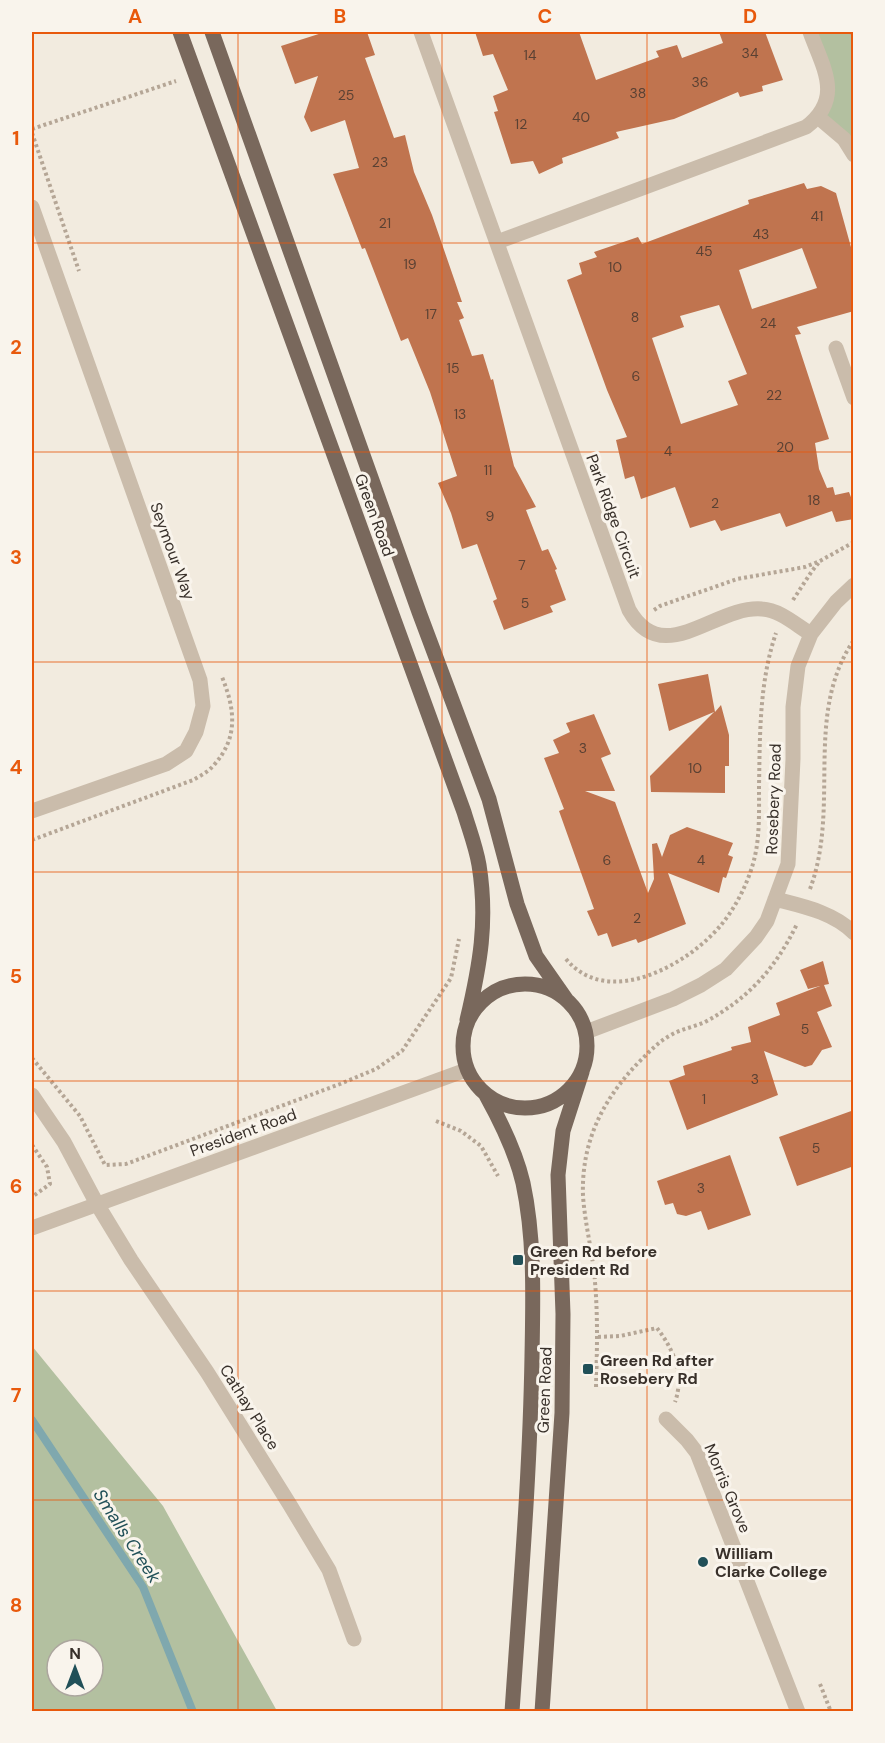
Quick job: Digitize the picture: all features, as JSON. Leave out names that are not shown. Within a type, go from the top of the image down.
[{"type":"main road","name":"Green Road","points":[[180,32],[464,812],[479,863],[484,911],[482,940],[480,965],[467,1020]]},
{"type":"main road","name":"Green Road","points":[[212,32],[419,612],[489,799],[517,904],[536,956],[566,999]]},
{"type":"main road","points":[[522,983],[546,987],[566,999],[579,1014],[586,1032],[587,1055],[582,1072],[574,1085],[558,1099],[535,1108],[508,1106],[477,1088],[466,1070],[462,1047],[467,1020],[475,1007],[501,988],[522,983]]},
{"type":"main road","name":"Green Road","points":[[542,1712],[562,1413],[564,1314],[558,1175],[563,1131],[582,1072]]},
{"type":"main road","name":"Green Road","points":[[486,1095],[499,1117],[522,1180],[530,1219],[533,1316],[531,1411],[512,1712]]},
{"type":"street","name":"Park Ridge Circuit","points":[[421,32],[628,610],[639,625]]},
{"type":"street","points":[[497,242],[806,127],[818,117],[826,105],[829,93],[828,82],[810,32]]},
{"type":"street","points":[[818,117],[844,139],[854,155]]},
{"type":"street","name":"Seymour Way","points":[[32,207],[200,680],[203,706],[196,732],[186,751],[166,764],[32,811]]},
{"type":"street","points":[[836,348],[854,398]]},
{"type":"street","name":"Rosebery Road","points":[[586,1032],[673,999],[701,985],[726,969],[756,938],[767,921],[788,864],[793,707],[798,666],[811,634],[836,602],[854,585]]},
{"type":"street","points":[[639,625],[657,635],[670,637],[750,609],[763,609],[784,617],[811,634]]},
{"type":"street","points":[[775,899],[819,911],[847,926],[854,933]]},
{"type":"street","name":"President Road","points":[[32,1228],[466,1070]]},
{"type":"street","name":"Cathay Place","points":[[32,1095],[64,1142],[97,1204],[131,1260],[207,1372],[290,1505],[328,1570],[354,1639]]},
{"type":"street","name":"Morris Grove","points":[[666,1419],[697,1454],[798,1712]]},
{"type":"path","points":[[32,129],[196,75]]},
{"type":"path","points":[[639,625],[646,616],[660,606],[737,579],[784,572],[820,561],[854,542]]},
{"type":"path","points":[[562,953],[569,962],[584,973],[599,979],[615,981],[635,979],[659,973],[701,945],[721,925],[736,904],[754,859],[759,812],[760,718],[768,656],[784,617],[820,561]]},
{"type":"path","points":[[32,1058],[80,1116],[105,1165],[126,1164],[376,1069],[402,1051],[451,978],[458,939],[482,940]]},
{"type":"path","points":[[436,1121],[461,1131],[481,1146],[499,1178]]},
{"type":"path","points":[[32,1145],[46,1167],[50,1184],[32,1197]]},
{"type":"path","points":[[584,1176],[583,1197],[595,1279],[598,1337],[596,1388]]},
{"type":"path","points":[[598,1337],[621,1336],[657,1328],[670,1348],[679,1372],[677,1396],[666,1419]]},
{"type":"path","points":[[820,1684],[831,1712]]},
{"type":"green space","points":[[810,32],[853,32],[853,155],[818,117],[826,105]]},
{"type":"green space","points":[[32,1346],[163,1506],[277,1711],[34,1711],[32,1705]]},
{"type":"building","points":[[325,32],[367,32],[375,55],[365,58],[394,138],[405,135],[414,172],[432,215],[462,302],[457,302],[464,318],[459,320],[472,356],[483,354],[491,380],[493,379],[514,466],[536,507],[526,510],[542,551],[548,549],[557,569],[555,570],[566,600],[550,606],[553,612],[504,630],[493,601],[497,599],[477,544],[462,549],[451,513],[438,483],[457,476],[430,392],[408,338],[401,341],[333,174],[359,168],[345,120],[311,132],[304,117],[318,76],[295,84],[281,46]]},
{"type":"building","points":[[475,32],[579,32],[596,80],[659,57],[656,51],[677,45],[682,58],[723,43],[719,32],[765,32],[783,80],[762,86],[763,91],[740,97],[738,92],[674,119],[616,132],[619,138],[562,158],[563,163],[539,174],[533,161],[511,164],[494,112],[498,111],[493,96],[508,90],[493,54],[483,56]]},
{"type":"building","points":[[804,183],[807,189],[821,186],[836,193],[854,258],[854,311],[797,327],[801,334],[795,335],[829,439],[815,443],[819,469],[827,488],[833,487],[835,495],[849,492],[854,505],[854,519],[836,522],[832,511],[786,527],[780,513],[721,531],[715,520],[690,528],[675,487],[641,499],[634,476],[625,479],[616,440],[627,437],[607,390],[567,280],[582,274],[579,263],[597,257],[594,252],[638,237],[642,244],[749,204],[748,200]],"holes":[[[802,248],[817,288],[752,309],[739,270]],[[719,305],[747,374],[728,381],[738,405],[681,424],[652,338],[684,327],[680,316]]]},
{"type":"building","points":[[708,674],[715,712],[721,705],[729,735],[729,766],[725,766],[725,793],[651,792],[650,776],[714,712],[669,731],[658,684]]},
{"type":"building","points":[[594,714],[611,754],[601,758],[615,791],[585,791],[615,802],[648,893],[654,879],[652,844],[657,843],[662,857],[670,835],[687,827],[733,843],[728,855],[733,857],[726,878],[723,877],[719,893],[668,873],[686,924],[638,943],[636,939],[612,947],[607,933],[598,936],[587,911],[594,909],[559,811],[564,809],[544,758],[559,753],[553,740],[570,732],[566,723]]},
{"type":"building","points":[[823,961],[829,984],[824,985],[832,1006],[817,1012],[832,1047],[822,1050],[812,1065],[805,1067],[764,1051],[778,1095],[687,1130],[669,1081],[685,1075],[683,1066],[732,1050],[731,1047],[751,1042],[748,1027],[780,1015],[776,1003],[820,986],[808,989],[800,970]]},
{"type":"building","points":[[854,1110],[854,1166],[797,1186],[779,1137]]},
{"type":"building","points":[[730,1155],[751,1215],[708,1230],[701,1211],[686,1216],[677,1214],[673,1203],[665,1205],[657,1181]]},
{"type":"waterway","name":"Smalls Creek","points":[[32,1420],[143,1587],[193,1712]]},
{"type":"place","name":"Green Rd before President Rd","points":[[518,1260]]},
{"type":"place","name":"Green Rd after Rosebery Rd","points":[[588,1369]]},
{"type":"place","name":"William Clarke College","points":[[703,1562]]}]
